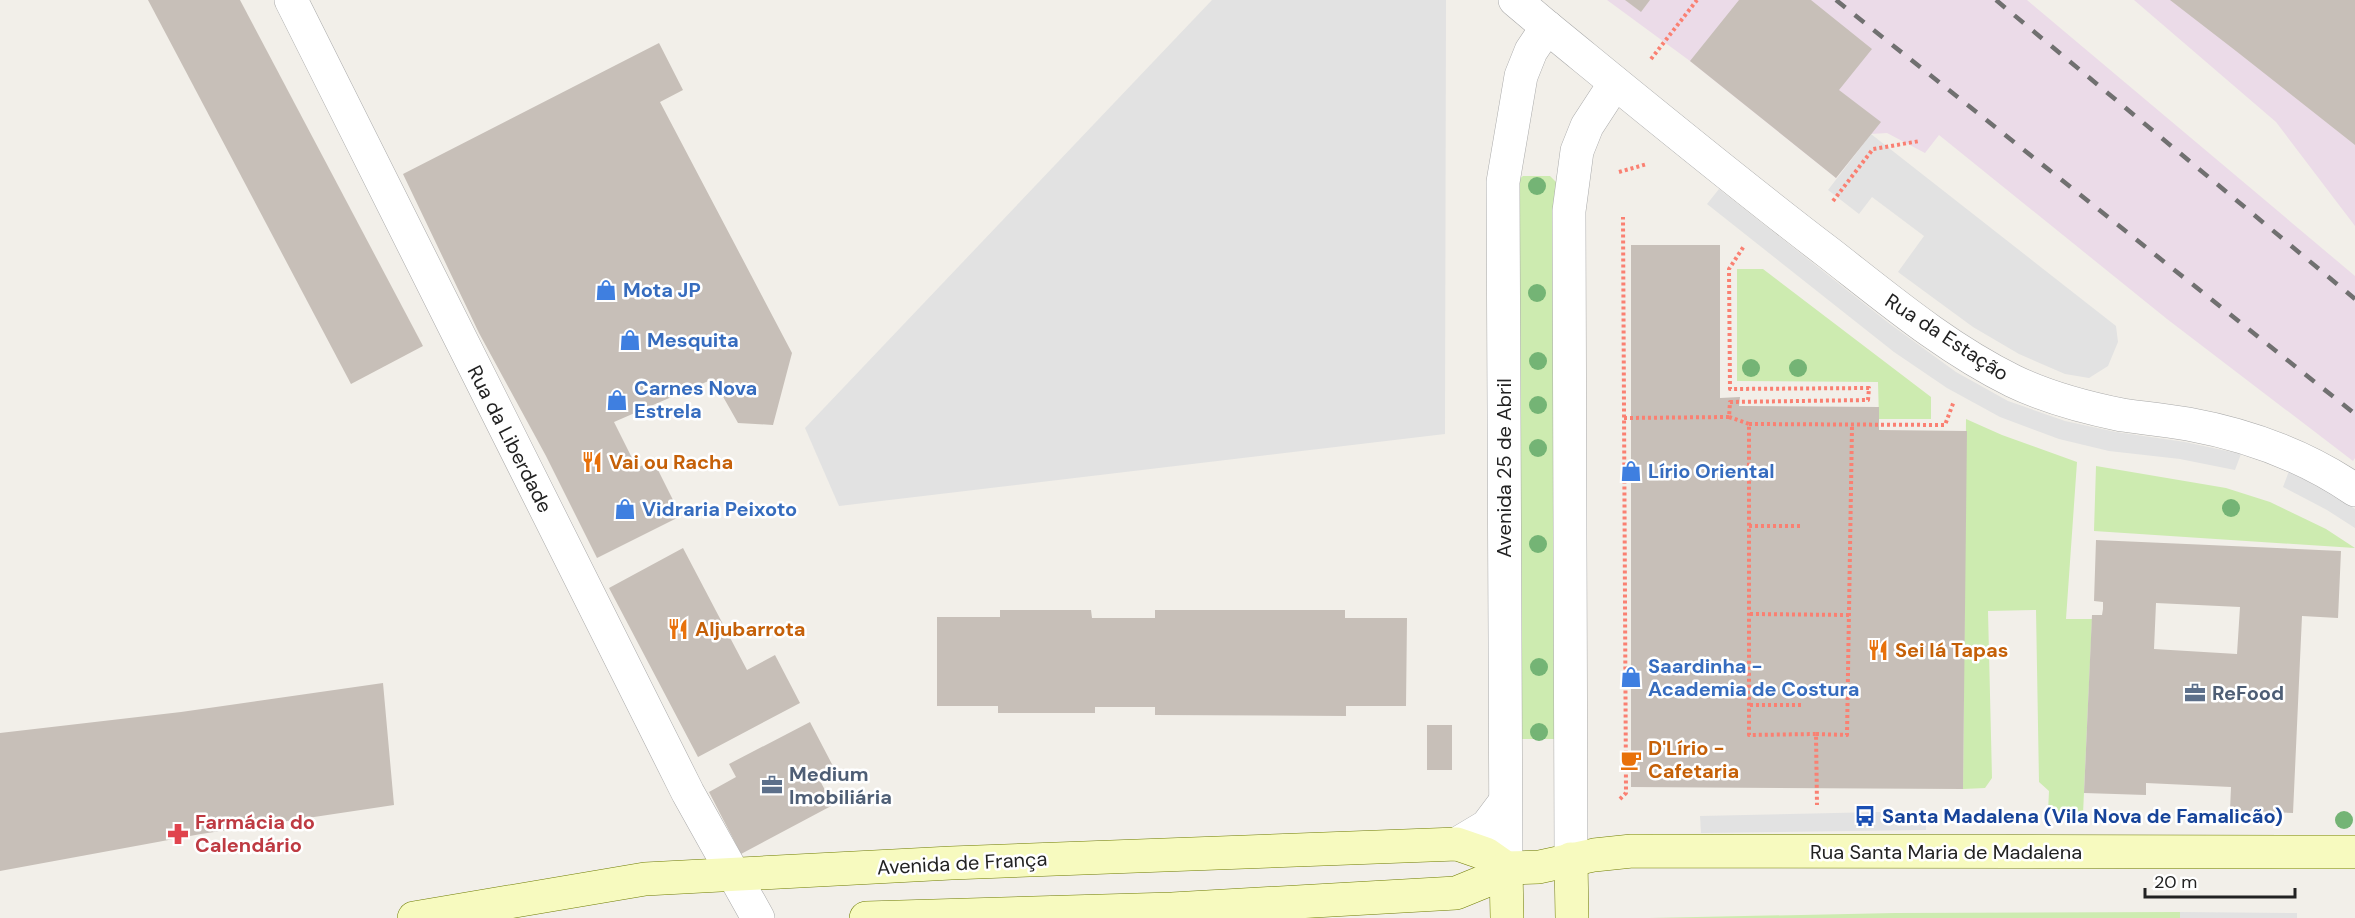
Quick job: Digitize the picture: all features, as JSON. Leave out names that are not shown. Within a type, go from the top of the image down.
[{"type":"main road","name":"Avenida de França","points":[[414,918],[645,879],[951,862],[1457,844],[1486,855],[1506,868]]},
{"type":"main road","name":"Rua Santa Maria de Madalena","points":[[1506,868],[1539,867],[1632,851],[2355,852]]},
{"type":"main road","points":[[1571,860],[1572,918]]},
{"type":"main road","points":[[867,918],[1172,909],[1456,893],[1483,882],[1506,868]]},
{"type":"main road","name":"Avenida 25 de Abril","points":[[1506,868],[1507,918]]},
{"type":"main road","points":[[1456,893],[1481,910],[1487,918]]},
{"type":"street","name":"Rua da Liberdade","points":[[291,0],[688,793],[758,918]]},
{"type":"street","name":"Rua da Estação","points":[[1515,0],[1709,161],[1901,309],[1968,356],[2014,382],[2074,403],[2121,414],[2188,424],[2248,438],[2301,459],[2355,490]]},
{"type":"street","name":"Avenida 25 de Abril","points":[[1506,868],[1503,182],[1521,76],[1531,51],[1547,27]]},
{"type":"street","points":[[1571,860],[1569,211],[1577,151],[1587,126],[1620,87]]},
{"type":"street","points":[[1457,844],[1487,825],[1505,802]]},
{"type":"path","points":[[1620,87],[1697,0]]},
{"type":"path","points":[[1827,209],[1873,149],[1920,141]]},
{"type":"path","points":[[1620,799],[1626,793],[1623,217]]},
{"type":"path","points":[[1729,417],[1730,402],[1868,400],[1869,388],[1730,389],[1729,269],[1744,246]]},
{"type":"path","points":[[1624,418],[1729,417],[1749,424],[1946,425],[1954,401]]},
{"type":"path","points":[[1749,424],[1749,735],[1847,735],[1852,426]]},
{"type":"path","points":[[1749,526],[1800,526]]},
{"type":"path","points":[[1750,614],[1849,615]]},
{"type":"path","points":[[1620,694],[1626,694]]},
{"type":"path","points":[[1750,705],[1801,705]]},
{"type":"path","points":[[1816,734],[1816,805]]},
{"type":"shaded area","points":[[1212,0],[1446,0],[1445,434],[839,506],[805,428]]},
{"type":"shaded area","points":[[1607,0],[2027,0],[2355,276],[2355,458],[2353,461],[2167,319],[1939,135],[1925,153],[1887,133],[1871,134],[1836,178],[1690,61]]},
{"type":"shaded area","points":[[2134,0],[2355,0],[2355,226],[2276,122]]},
{"type":"shaded area","points":[[1871,134],[2116,326],[2118,342],[2108,366],[2089,378],[2065,374],[2019,354],[1973,327],[1898,272],[1924,236],[1872,197],[1859,214],[1828,190]]},
{"type":"shaded area","points":[[1719,189],[1890,324],[1956,372],[2008,401],[2065,421],[2241,454],[2235,470],[2180,459],[2109,451],[2059,439],[2000,417],[1947,388],[1894,352],[1707,204]]},
{"type":"shaded area","points":[[2289,471],[2355,509],[2355,528],[2283,487]]},
{"type":"shaded area","points":[[1926,811],[1926,830],[1701,833],[1700,816]]},
{"type":"shaded area","points":[[2180,912],[2297,913],[2297,918],[2180,918]]},
{"type":"green space","points":[[1523,176],[1550,176],[1556,182],[1558,739],[1518,739],[1518,180]]},
{"type":"green space","points":[[1737,269],[1763,269],[1931,397],[1931,419],[1879,419],[1878,382],[1737,381]]},
{"type":"green space","points":[[1966,419],[2002,435],[2077,462],[2066,619],[2092,619],[2083,814],[2048,812],[2049,791],[2039,782],[2036,610],[1988,611],[1992,778],[1985,788],[1963,789]]},
{"type":"green space","points":[[2096,466],[2226,488],[2270,502],[2326,529],[2355,548],[2094,531]]},
{"type":"green space","points":[[2180,912],[2180,918],[1649,918],[1895,913]]},
{"type":"building","points":[[148,0],[240,0],[423,346],[351,384]]},
{"type":"building","points":[[1625,0],[1650,0],[1641,12]]},
{"type":"building","points":[[1739,0],[1811,0],[1872,49],[1839,90],[1881,122],[1836,178],[1690,61]]},
{"type":"building","points":[[2170,0],[2355,0],[2355,145],[2236,51]]},
{"type":"building","points":[[659,43],[683,90],[660,102],[792,353],[773,425],[738,423],[713,379],[614,422],[637,468],[653,460],[681,516],[597,558],[546,456],[479,333],[403,174]]},
{"type":"building","points":[[1631,245],[1720,245],[1720,398],[1740,397],[1739,406],[1879,407],[1879,430],[1967,431],[1963,789],[1631,787]]},
{"type":"building","points":[[2096,540],[2341,551],[2338,618],[2302,616],[2293,813],[2230,810],[2231,787],[2146,783],[2146,795],[2084,793],[2092,615],[2102,615],[2103,609],[2103,602],[2094,601]],"holes":[[[2156,603],[2240,607],[2237,654],[2154,649]]]},
{"type":"building","name":"Aljubarrota","points":[[683,548],[747,670],[775,655],[800,703],[698,757],[609,588]]},
{"type":"building","points":[[1000,610],[1091,610],[1092,618],[1155,618],[1155,610],[1345,610],[1345,618],[1407,618],[1406,706],[1346,706],[1346,716],[1155,715],[1155,707],[1095,707],[1095,713],[998,713],[998,706],[937,706],[937,617],[1000,617]]},
{"type":"building","points":[[383,683],[394,805],[201,834],[0,871],[0,733],[181,712]]},
{"type":"building","name":"Medium Imobiliária","points":[[810,722],[834,768],[818,777],[833,805],[741,854],[709,792],[736,777],[729,764]]},
{"type":"building","points":[[1427,725],[1452,725],[1452,770],[1427,770]]},
{"type":"railway","points":[[1836,0],[2355,414]]},
{"type":"railway","points":[[1996,0],[2355,299]]},
{"type":"place","name":"Mota JP","points":[[606,290]]},
{"type":"place","name":"Mesquita","points":[[630,340]]},
{"type":"place","name":"Carnes Nova Estrela","points":[[617,400]]},
{"type":"place","name":"Vai ou Racha","points":[[592,462]]},
{"type":"place","name":"Lírio Oriental","points":[[1631,471]]},
{"type":"place","name":"Vidraria Peixoto","points":[[625,509]]},
{"type":"place","name":"Aljubarrota","points":[[678,629]]},
{"type":"place","name":"Sei lá Tapas","points":[[1878,650]]},
{"type":"place","name":"Saardinha - Academia de Costura","points":[[1631,677]]},
{"type":"place","name":"ReFood","points":[[2195,693]]},
{"type":"place","name":"D'Lírio - Cafetaria","points":[[1631,760]]},
{"type":"place","name":"Medium Imobiliária","points":[[772,785]]},
{"type":"place","name":"Santa Madalena (Vila Nova de Famalicão)","points":[[1865,816]]},
{"type":"place","name":"Farmácia do Calendário","points":[[178,834]]}]
